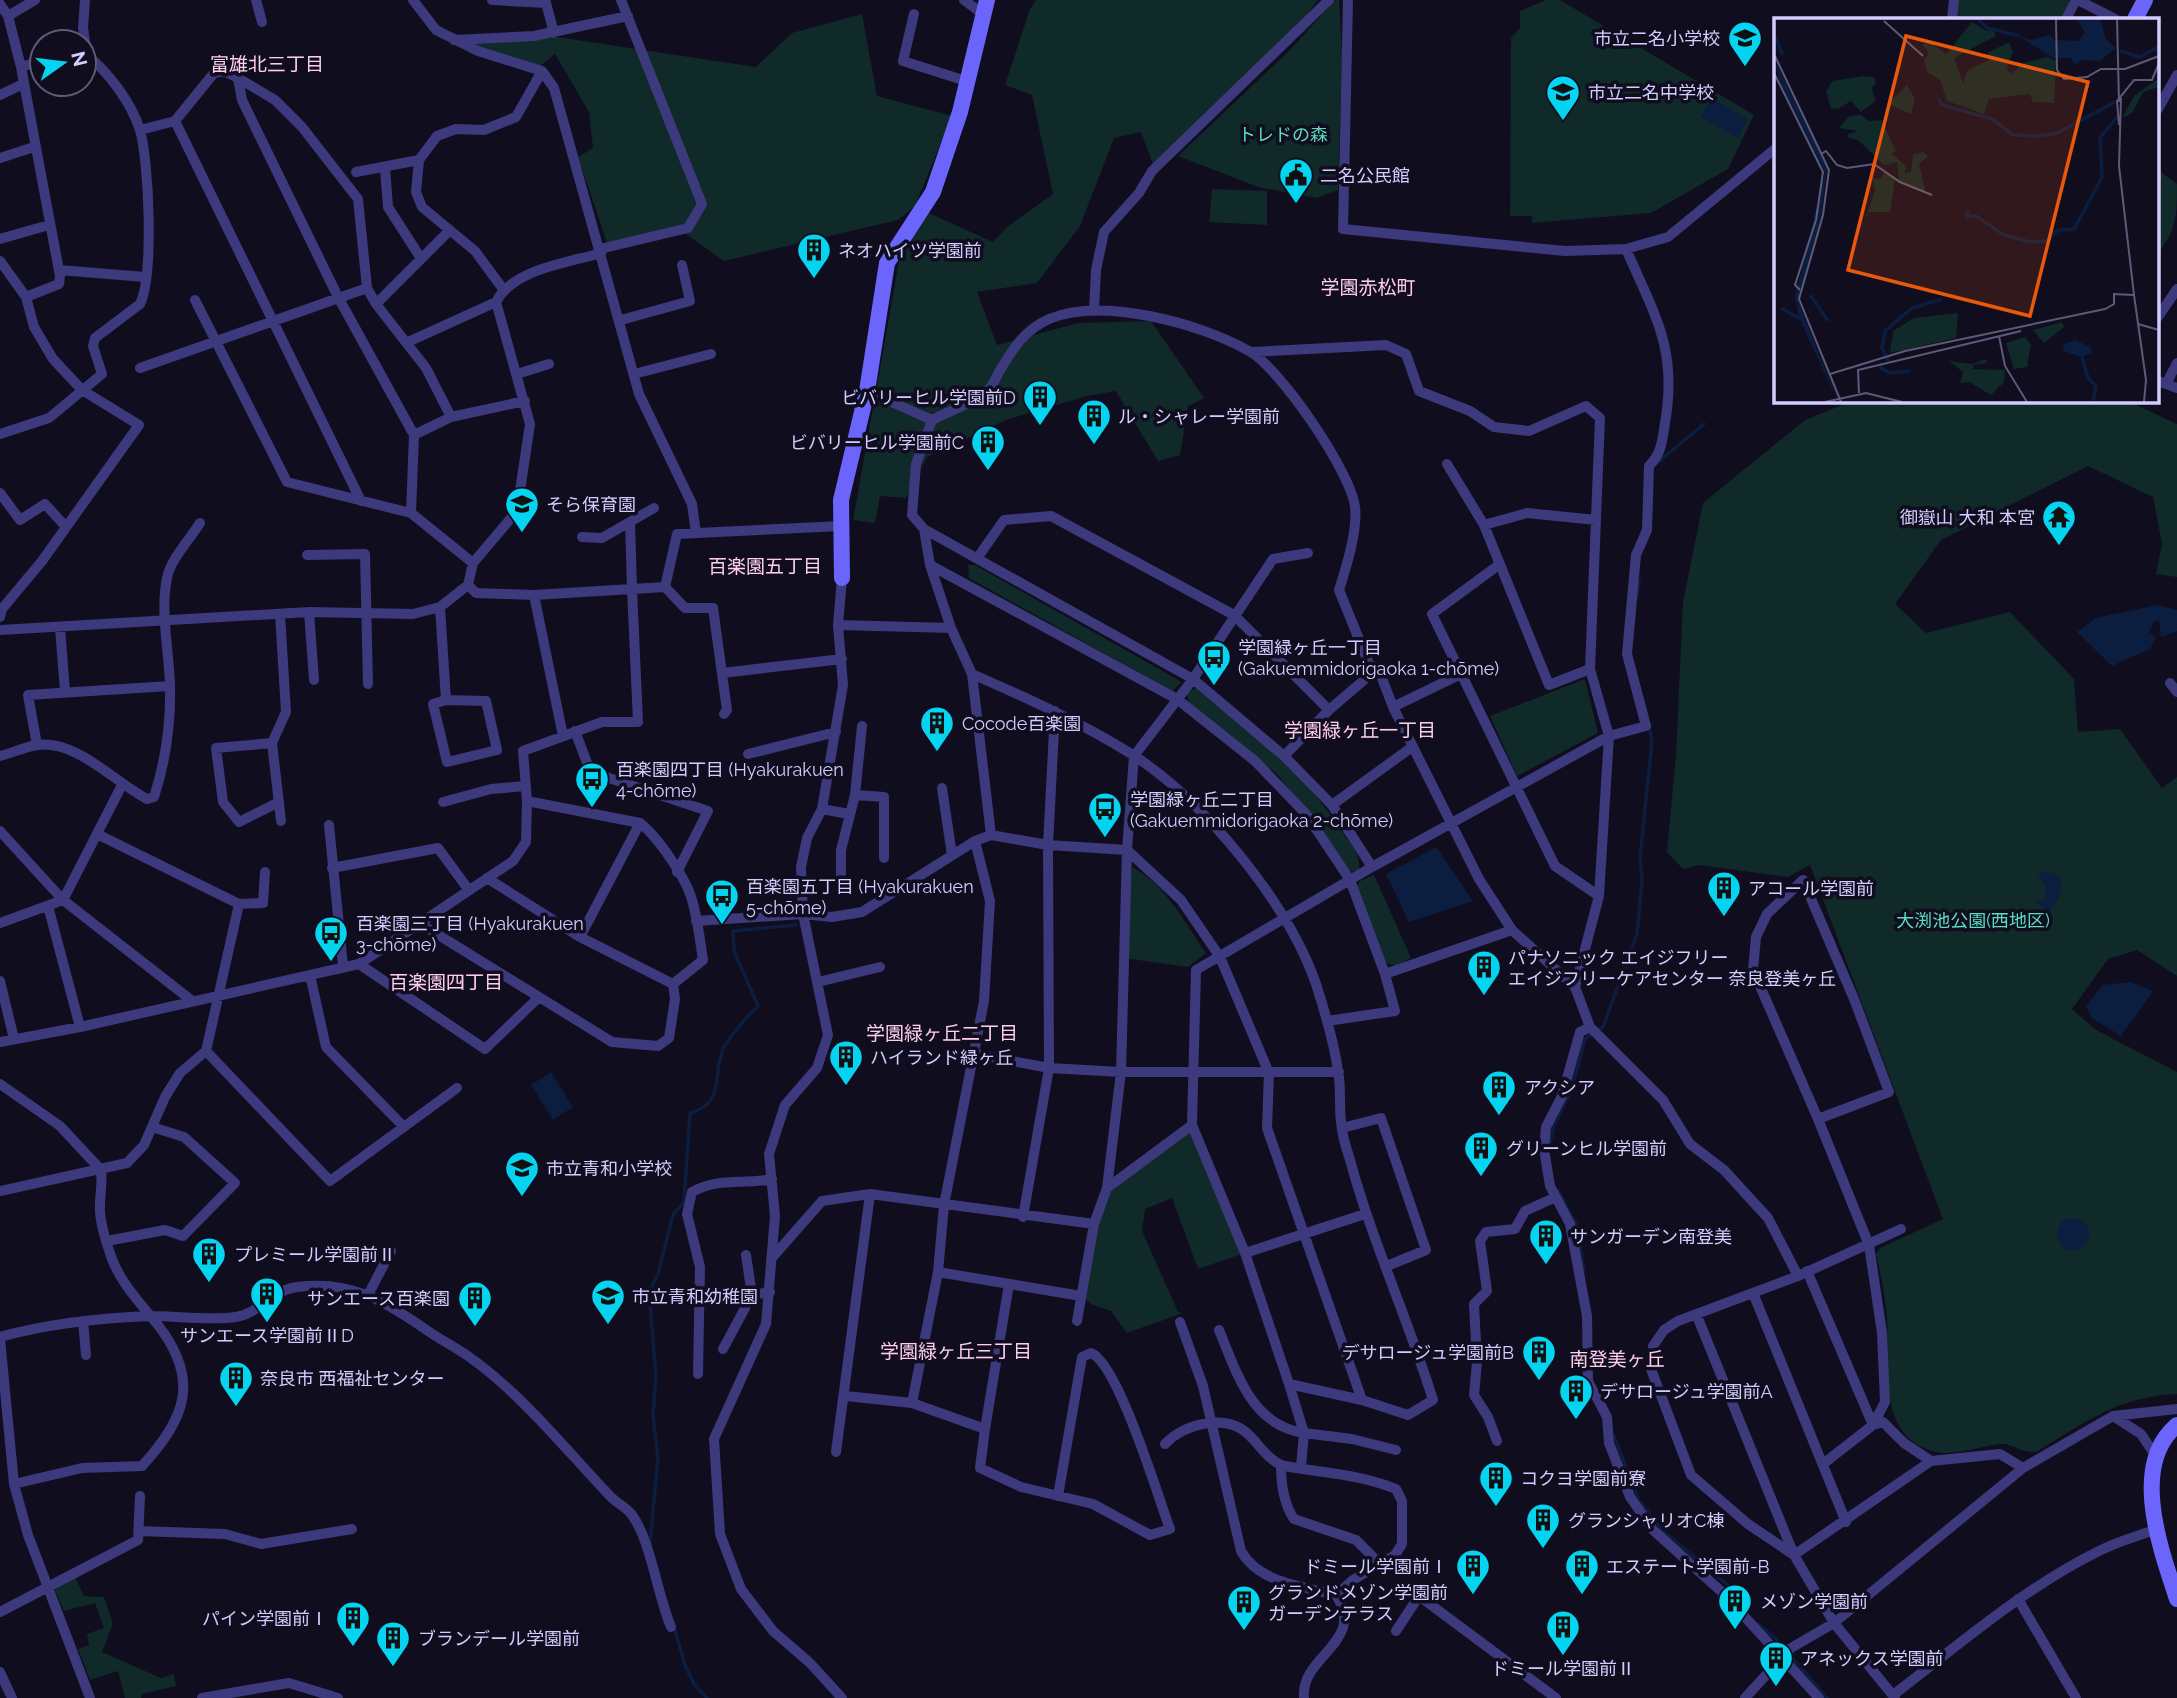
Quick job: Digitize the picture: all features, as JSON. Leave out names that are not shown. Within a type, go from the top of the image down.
[{"type":"street","points":[[8,16],[35,0]]},
{"type":"street","points":[[0,434],[49,418],[102,373],[93,346],[95,338],[140,304],[148,248],[139,130],[121,93],[100,65],[88,55],[83,28],[85,0]]},
{"type":"street","points":[[256,0],[262,22]]},
{"type":"street","points":[[413,0],[436,30],[478,51],[541,71],[554,88],[621,320],[639,394],[692,504],[696,533]]},
{"type":"street","points":[[492,0],[546,2],[554,33]]},
{"type":"street","points":[[408,342],[496,302],[503,289],[524,277],[601,253],[604,248],[688,229],[702,204],[621,0]]},
{"type":"street","points":[[842,1698],[756,1610],[741,1589],[720,1534],[715,1439],[766,1324],[775,1216],[769,1154],[785,1105],[817,1068],[828,1035],[803,914],[801,867],[807,838],[822,809],[843,685],[838,625],[842,578],[841,500],[867,391],[887,263],[933,192],[960,112],[985,7],[964,0]]},
{"type":"street","points":[[1094,309],[1096,270],[1104,232],[1139,193],[1152,171],[1329,0]]},
{"type":"street","points":[[1348,0],[1343,229],[1565,251],[1626,249],[1668,237],[1774,150]]},
{"type":"street","points":[[1952,18],[1954,0]]},
{"type":"street","points":[[2067,18],[2077,0],[2113,18]]},
{"type":"street","points":[[2136,18],[2146,0]]},
{"type":"street","points":[[0,4],[8,16],[21,67],[59,270],[59,284],[26,297]]},
{"type":"street","points":[[914,14],[903,61],[966,81]]},
{"type":"street","points":[[453,40],[554,33],[628,16]]},
{"type":"street","points":[[21,67],[28,65]]},
{"type":"street","points":[[139,130],[175,121],[214,73],[224,71],[275,100],[302,127],[358,199],[368,288],[376,304],[408,342],[451,417]]},
{"type":"street","points":[[503,289],[475,251],[422,207],[416,192],[419,160],[437,136],[456,129],[484,130],[516,117],[541,71]]},
{"type":"street","points":[[2160,105],[2177,75]]},
{"type":"street","points":[[238,78],[242,100],[338,297],[414,435],[411,513]]},
{"type":"street","points":[[0,95],[23,83]]},
{"type":"street","points":[[175,121],[361,500]]},
{"type":"street","points":[[0,158],[34,147]]},
{"type":"street","points":[[356,172],[419,160]]},
{"type":"street","points":[[385,168],[388,207],[420,257]]},
{"type":"street","points":[[0,239],[49,225]]},
{"type":"street","points":[[376,304],[420,257],[450,230]]},
{"type":"street","points":[[1301,1467],[1304,1433],[1289,1384],[1245,1253],[1192,1125],[1196,970],[1372,867],[1516,790],[1609,736],[1646,726],[1627,654],[1636,555],[1647,530],[1648,466],[1660,456],[1670,368],[1660,320],[1626,249]]},
{"type":"street","points":[[0,261],[26,297],[34,327],[53,359],[82,390],[139,425],[42,561],[2,609],[0,617]]},
{"type":"street","points":[[621,320],[690,300],[682,265]]},
{"type":"street","points":[[59,270],[145,277]]},
{"type":"street","points":[[140,368],[368,288]]},
{"type":"street","points":[[2160,314],[2177,289]]},
{"type":"street","points":[[195,300],[286,482],[411,513],[473,563]]},
{"type":"street","points":[[0,630],[309,612],[368,611],[413,614],[440,607],[468,585],[473,563],[517,511],[530,424],[496,302]]},
{"type":"street","points":[[1372,867],[1332,805],[1284,756],[1193,679],[924,529],[912,515],[916,464],[932,420],[989,390],[1017,341],[1048,319],[1094,309],[1137,313],[1209,334],[1251,352],[1290,392],[1326,441],[1355,507],[1348,560],[1339,590],[1369,664],[1378,668],[1393,708],[1453,822],[1479,879],[1512,930],[1575,987],[1590,1027],[1663,1100],[1690,1144],[1724,1170],[1768,1218],[1802,1273],[1873,1425]]},
{"type":"street","points":[[1251,352],[1385,345],[1406,354],[1419,390],[1470,411],[1494,428],[1530,431],[1586,406],[1600,418],[1590,670],[1609,736],[1599,896],[1575,987]]},
{"type":"street","points":[[634,374],[711,354]]},
{"type":"street","points":[[2167,384],[2177,363]]},
{"type":"street","points":[[517,374],[549,364]]},
{"type":"street","points":[[867,391],[932,420]]},
{"type":"street","points":[[414,435],[451,417],[525,401]]},
{"type":"street","points":[[1447,464],[1484,525],[1549,685],[1590,670]]},
{"type":"street","points":[[0,493],[20,520],[45,504],[66,527]]},
{"type":"street","points":[[582,537],[602,538],[654,508]]},
{"type":"street","points":[[1484,525],[1527,513],[1596,520]]},
{"type":"street","points":[[978,558],[1004,520],[1051,516],[1234,615],[1329,710]]},
{"type":"street","points":[[0,1042],[80,1027],[359,964],[513,861],[526,842],[527,801],[523,751],[602,722],[638,722],[630,522]]},
{"type":"street","points":[[0,756],[37,745],[68,747],[122,785],[147,799],[154,797],[165,761],[170,686],[165,619],[167,576],[200,523]]},
{"type":"street","points":[[665,587],[677,534],[841,526]]},
{"type":"street","points":[[924,529],[930,565],[951,628],[972,674],[991,835]]},
{"type":"street","points":[[1077,1321],[1094,1224],[1107,1188],[1121,1072],[1127,850],[1134,756],[1193,679],[1273,559],[1308,553]]},
{"type":"street","points":[[307,555],[365,554],[368,684]]},
{"type":"street","points":[[1500,564],[1432,614],[1555,866],[1599,896]]},
{"type":"street","points":[[930,565],[1177,699],[1255,761],[1306,814],[1350,880],[1385,974],[1395,1011],[1327,1021]]},
{"type":"street","points":[[468,585],[476,593],[534,595],[665,587],[685,608],[713,608],[727,710],[724,714]]},
{"type":"street","points":[[534,595],[563,736]]},
{"type":"street","points":[[440,607],[446,700]]},
{"type":"street","points":[[309,612],[314,680]]},
{"type":"street","points":[[280,614],[286,712],[272,743],[281,821]]},
{"type":"street","points":[[838,625],[951,628]]},
{"type":"street","points":[[60,628],[65,691]]},
{"type":"street","points":[[722,673],[842,659]]},
{"type":"street","points":[[1284,756],[1329,710],[1378,668]]},
{"type":"street","points":[[972,674],[1055,711],[1134,756],[1210,822],[1244,863],[1284,920],[1311,972],[1327,1021],[1339,1072],[1342,1128],[1365,1214],[1387,1266],[1433,1400],[1408,1415],[1362,1400],[1289,1384]]},
{"type":"street","points":[[1393,708],[1461,674]]},
{"type":"street","points":[[37,745],[28,695],[170,686]]},
{"type":"street","points":[[446,700],[486,701],[497,750],[447,762],[433,704],[446,700]]},
{"type":"street","points":[[1023,1217],[1049,1068],[1048,845],[1055,711]]},
{"type":"street","points":[[841,884],[841,850],[855,795],[862,726]]},
{"type":"street","points":[[575,732],[589,768],[603,776],[708,811],[677,872]]},
{"type":"street","points":[[748,754],[836,732]]},
{"type":"street","points":[[272,743],[216,748],[223,802],[239,822],[279,802]]},
{"type":"street","points":[[1332,805],[1412,747]]},
{"type":"street","points":[[0,923],[63,900],[122,785]]},
{"type":"street","points":[[443,802],[491,789],[526,786]]},
{"type":"street","points":[[942,788],[952,855]]},
{"type":"street","points":[[855,795],[884,797],[884,858]]},
{"type":"street","points":[[527,801],[640,823],[652,832],[692,900],[704,960],[673,984]]},
{"type":"street","points":[[822,809],[849,814]]},
{"type":"street","points":[[580,937],[640,823]]},
{"type":"street","points":[[329,825],[343,966]]},
{"type":"street","points":[[0,831],[63,900],[191,1000]]},
{"type":"street","points":[[97,834],[239,904],[263,903],[265,872]]},
{"type":"street","points":[[696,921],[803,914],[832,917],[862,912],[975,841],[991,835],[1048,845],[1127,850],[1181,900],[1220,957],[1269,1073],[1267,1128],[1306,1233],[1362,1400]]},
{"type":"street","points":[[912,1403],[938,1272],[944,1205],[984,1000],[990,901],[975,841]]},
{"type":"street","points":[[332,868],[438,848],[468,889]]},
{"type":"street","points":[[487,878],[580,937],[673,984]]},
{"type":"street","points":[[1818,1119],[1889,1092],[1854,999],[1803,880],[1767,914],[1756,937],[1753,970],[1869,1245],[1882,1334],[1885,1402],[1873,1425]]},
{"type":"street","points":[[0,1191],[127,1163],[144,1145],[165,1097],[180,1073],[206,1051],[239,904]]},
{"type":"street","points":[[48,906],[80,1027]]},
{"type":"street","points":[[419,923],[537,999],[612,1042],[658,1046],[669,1038],[675,999],[673,984]]},
{"type":"street","points":[[1385,974],[1512,930]]},
{"type":"street","points":[[359,964],[485,1049],[537,999]]},
{"type":"street","points":[[818,982],[880,967]]},
{"type":"street","points":[[310,975],[326,1047],[404,1127]]},
{"type":"street","points":[[0,981],[14,1039]]},
{"type":"street","points":[[1590,1027],[1580,1032],[1562,1096],[1546,1127],[1544,1149],[1550,1186],[1570,1224],[1587,1316],[1588,1381],[1607,1417],[1609,1443],[1630,1497],[1653,1531],[1786,1653],[1819,1698]]},
{"type":"street","points":[[206,1051],[330,1181],[457,1087]]},
{"type":"street","points":[[975,1054],[1049,1068],[1121,1072],[1339,1072]]},
{"type":"street","points":[[0,1084],[60,1126],[101,1170],[100,1211],[113,1261],[127,1288],[176,1355],[184,1379],[185,1396],[179,1418],[165,1440],[142,1466],[82,1468],[14,1484]]},
{"type":"street","points":[[1342,1128],[1381,1118],[1426,1250],[1387,1266]]},
{"type":"street","points":[[1107,1188],[1192,1125]]},
{"type":"street","points":[[107,1241],[166,1230],[183,1236],[235,1183],[184,1137],[152,1127]]},
{"type":"street","points":[[698,1374],[699,1267],[687,1214],[692,1192],[706,1184],[726,1180],[755,1182],[772,1178]]},
{"type":"street","points":[[771,1259],[822,1201],[870,1194],[1023,1217],[1094,1224]]},
{"type":"street","points":[[836,1452],[846,1396],[870,1194]]},
{"type":"street","points":[[1497,1441],[1488,1417],[1474,1395],[1477,1362],[1474,1304],[1487,1292],[1480,1241],[1486,1232],[1515,1228],[1525,1211],[1556,1197]]},
{"type":"street","points":[[1245,1253],[1365,1214]]},
{"type":"street","points":[[1794,1555],[1748,1524],[1691,1475],[1651,1369],[1653,1346],[1664,1330],[1678,1321],[1697,1316],[1802,1273],[1901,1229]]},
{"type":"street","points":[[368,1295],[391,1251]]},
{"type":"street","points":[[723,1349],[751,1295],[747,1255]]},
{"type":"street","points":[[938,1272],[1081,1297]]},
{"type":"street","points":[[1009,1284],[980,1468],[1021,1487],[1058,1496],[1093,1504],[1150,1535],[1170,1529],[1115,1381],[1100,1357],[1091,1353],[1082,1357],[1058,1496]]},
{"type":"street","points":[[90,1698],[28,1535],[14,1484],[4,1437],[0,1338],[42,1325],[83,1321],[149,1316],[236,1317],[251,1312],[276,1293],[298,1286],[341,1286],[393,1305],[469,1356],[524,1406],[611,1497],[631,1513],[644,1537],[654,1579],[671,1627]]},
{"type":"street","points":[[751,1295],[770,1292]]},
{"type":"street","points":[[1753,1293],[1846,1522]]},
{"type":"street","points":[[1697,1316],[1794,1555],[1834,1623],[1894,1696],[2018,1598],[2104,1548],[2157,1529]]},
{"type":"street","points":[[83,1321],[86,1355]]},
{"type":"street","points":[[1180,1322],[1203,1386],[1241,1551],[1249,1564],[1262,1574],[1336,1595],[1345,1610],[1344,1624],[1334,1646],[1307,1673],[1304,1698]]},
{"type":"street","points":[[1219,1329],[1253,1405],[1286,1430],[1352,1439],[1395,1450]]},
{"type":"street","points":[[846,1396],[912,1403],[985,1429]]},
{"type":"street","points":[[1745,1698],[1786,1653],[1834,1623],[2024,1468],[2113,1416],[2177,1409]]},
{"type":"street","points":[[2141,1434],[2141,1419],[2149,1410]]},
{"type":"street","points":[[2113,1416],[2141,1434],[2157,1458]]},
{"type":"street","points":[[1823,1465],[1873,1425],[1883,1422],[1905,1443],[1931,1461]]},
{"type":"street","points":[[1165,1444],[1177,1432],[1210,1424],[1232,1425],[1246,1432],[1281,1465],[1353,1476],[1396,1489],[1402,1501],[1402,1544],[1395,1555],[1379,1563],[1336,1595]]},
{"type":"street","points":[[2177,1425],[2163,1440],[2152,1480],[2157,1529],[2177,1599]]},
{"type":"street","points":[[1794,1555],[1846,1522],[1931,1461],[2000,1454],[2024,1468]]},
{"type":"street","points":[[1281,1465],[1281,1481],[1288,1510],[1294,1519],[1356,1540],[1379,1563]]},
{"type":"street","points":[[0,1612],[47,1585],[138,1540],[140,1496]]},
{"type":"street","points":[[139,1531],[225,1534],[261,1544],[352,1529]]},
{"type":"street","points":[[1396,1631],[1419,1596],[1556,1698]]},
{"type":"street","points":[[2018,1598],[2076,1698]]},
{"type":"street","points":[[0,1672],[12,1698]]},
{"type":"street","points":[[202,1698],[289,1683],[338,1698]]},
{"type":"green space","points":[[1036,0],[1318,0],[1290,36],[1153,164],[1141,132],[1114,138],[1080,226],[1037,283],[977,292],[997,345],[1078,323],[1151,321],[1204,398],[1188,406],[1180,455],[1158,461],[1116,391],[1087,396],[1006,420],[927,457],[906,498],[880,496],[875,523],[853,520],[900,256],[929,213],[993,242],[1007,227],[1053,194],[1032,95],[1005,85],[1030,9]]},
{"type":"green space","name":"トレドの森","points":[[1335,0],[1339,0],[1342,51],[1338,190],[1316,198],[1258,187],[1178,156],[1290,50]]},
{"type":"green space","points":[[1546,0],[1560,0],[1754,115],[1728,169],[1651,213],[1532,223],[1532,216],[1510,216],[1511,38],[1520,28],[1520,11]]},
{"type":"green space","points":[[1956,0],[2070,1],[2061,18],[1954,18]]},
{"type":"green space","points":[[862,14],[877,96],[952,116],[915,206],[898,220],[724,261],[677,228],[607,243],[578,157],[593,148],[589,112],[555,54],[539,67],[458,42],[557,37],[756,67],[792,33]]},
{"type":"green space","points":[[2160,171],[2177,184],[2175,222],[2160,251]]},
{"type":"green space","points":[[1212,189],[1267,191],[1267,225],[1209,222]]},
{"type":"green space","name":"大渕池公園(西地区)","points":[[1850,402],[2130,402],[2177,424],[2177,577],[2156,574],[2162,544],[2153,497],[2088,466],[1941,540],[1895,604],[1926,633],[2010,612],[2074,679],[2078,732],[2120,729],[2162,788],[2177,777],[2177,976],[2137,950],[2108,959],[2072,1009],[2096,1030],[2177,1072],[2177,1394],[2155,1396],[2119,1406],[2087,1421],[2036,1452],[2000,1444],[1960,1452],[1936,1452],[1917,1444],[1903,1431],[1894,1416],[1888,1378],[1886,1310],[1876,1254],[1880,1248],[1943,1219],[1810,865],[1788,877],[1699,865],[1683,869],[1667,852],[1676,755],[1683,602],[1703,503],[1805,420]]},
{"type":"green space","points":[[968,565],[975,565],[1182,682],[1172,691],[969,578]]},
{"type":"green space","points":[[1585,679],[1598,733],[1517,776],[1490,716]]},
{"type":"green space","points":[[1196,688],[1277,756],[1314,793],[1353,847],[1359,860],[1359,869],[1353,872],[1347,868],[1278,775],[1189,703],[1187,693]]},
{"type":"green space","points":[[1132,867],[1144,874],[1164,894],[1206,953],[1188,967],[1124,958]]},
{"type":"green space","points":[[1374,875],[1411,958],[1395,966],[1385,962],[1356,888],[1360,881]]},
{"type":"green space","points":[[1192,1125],[1245,1253],[1198,1269],[1172,1198],[1145,1209],[1142,1231],[1178,1312],[1183,1313],[1127,1333],[1111,1311],[1093,1305],[1081,1296],[1107,1188]]},
{"type":"green space","points":[[75,1577],[84,1596],[104,1597],[113,1624],[102,1652],[161,1678],[174,1674],[176,1686],[142,1694],[141,1698],[125,1698],[118,1671],[90,1680],[78,1649],[89,1645],[87,1634],[104,1628],[95,1603],[64,1611],[55,1590],[55,1586]]},
{"type":"water","points":[[1712,98],[1748,119],[1738,138],[1701,117]]},
{"type":"water","points":[[2157,605],[2177,610],[2177,631],[2161,637],[2159,620],[2154,621],[2149,632],[2156,637],[2150,649],[2112,666],[2077,632],[2096,618]]},
{"type":"water","points":[[1436,847],[1473,901],[1409,922],[1386,874]]},
{"type":"water","points":[[2045,871],[2058,875],[2061,885],[2058,898],[2049,911],[2035,903],[2044,900],[2046,887],[2038,873]]},
{"type":"water","points":[[2131,982],[2153,991],[2121,1036],[2092,1018],[2086,1007],[2102,985]]},
{"type":"water","points":[[551,1072],[573,1107],[553,1120],[531,1085]]},
{"type":"water","points":[[2073,1218],[2084,1223],[2089,1234],[2084,1245],[2073,1250],[2062,1245],[2057,1234],[2062,1223]]},
{"type":"waterway","points":[[1657,463],[1704,424]]},
{"type":"waterway","points":[[1637,597],[1639,580]]},
{"type":"waterway","points":[[1549,1148],[1554,1125],[1572,1088],[1585,1039],[1603,1027],[1637,934],[1642,879],[1640,858],[1652,741],[1649,724]]},
{"type":"waterway","points":[[650,1543],[658,1457],[653,1415],[656,1377],[649,1292],[658,1274],[673,1215],[684,1202],[690,1113],[709,1103],[716,1087],[725,1045],[758,1006],[734,951],[733,931],[796,925]]},
{"type":"waterway","points":[[1558,1190],[1577,1226],[1584,1271]]},
{"type":"waterway","points":[[1614,1436],[1638,1499],[1662,1530],[1730,1587],[1746,1610]]},
{"type":"waterway","points":[[1758,1624],[1775,1638],[1827,1698]]},
{"type":"waterway","points":[[674,1627],[685,1665],[694,1684],[707,1698]]},
{"type":"place","name":"市立二名小学校","points":[[1745,68]]},
{"type":"place","name":"市立二名中学校","points":[[1563,122]]},
{"type":"place","name":"二名公民館","points":[[1296,205]]},
{"type":"place","name":"ネオハイツ学園前","points":[[814,280]]},
{"type":"place","name":"ビバリーヒル学園前D","points":[[1040,427]]},
{"type":"place","name":"ル・シャレー学園前","points":[[1094,446]]},
{"type":"place","name":"ビバリーヒル学園前C","points":[[988,472]]},
{"type":"place","name":"そら保育園","points":[[522,534]]},
{"type":"place","name":"御嶽山 大和 本宮","points":[[2059,547]]},
{"type":"place","name":"学園緑ヶ丘一丁目 (Gakuemmidorigaoka 1-chōme)","points":[[1214,687]]},
{"type":"place","name":"Cocode百楽園","points":[[937,753]]},
{"type":"place","name":"百楽園四丁目 (Hyakurakuen 4-chōme)","points":[[592,809]]},
{"type":"place","name":"学園緑ヶ丘二丁目 (Gakuemmidorigaoka 2-chōme)","points":[[1105,839]]},
{"type":"place","name":"アコール学園前","points":[[1724,918]]},
{"type":"place","name":"百楽園五丁目 (Hyakurakuen 5-chōme)","points":[[722,926]]},
{"type":"place","name":"百楽園三丁目 (Hyakurakuen 3-chōme)","points":[[331,963]]},
{"type":"place","name":"パナソニック エイジフリー エイジフリーケアセンター 奈良登美ヶ丘","points":[[1484,997]]},
{"type":"place","name":"ハイランド緑ヶ丘","points":[[846,1087]]},
{"type":"place","name":"アクシア","points":[[1499,1117]]},
{"type":"place","name":"グリーンヒル学園前","points":[[1481,1178]]},
{"type":"place","name":"市立青和小学校","points":[[522,1198]]},
{"type":"place","name":"サンガーデン南登美","points":[[1546,1266]]},
{"type":"place","name":"プレミール学園前Ⅱ","points":[[209,1284]]},
{"type":"place","name":"サンエース学園前ⅡD","points":[[267,1324]]},
{"type":"place","name":"市立青和幼稚園","points":[[608,1326]]},
{"type":"place","name":"サンエース百楽園","points":[[475,1328]]},
{"type":"place","name":"デサロージュ学園前B","points":[[1539,1382]]},
{"type":"place","name":"奈良市 西福祉センター","points":[[236,1408]]},
{"type":"place","name":"デサロージュ学園前A","points":[[1576,1421]]},
{"type":"place","name":"コクヨ学園前寮","points":[[1496,1508]]},
{"type":"place","name":"グランシャリオC棟","points":[[1543,1550]]},
{"type":"place","name":"ドミール学園前Ⅰ","points":[[1473,1596]]},
{"type":"place","name":"エステート学園前-B","points":[[1582,1596]]},
{"type":"place","name":"メゾン学園前","points":[[1735,1631]]},
{"type":"place","name":"グランドメゾン学園前 ガーデンテラス","points":[[1244,1632]]},
{"type":"place","name":"パイン学園前Ⅰ","points":[[353,1648]]},
{"type":"place","name":"ドミール学園前Ⅱ","points":[[1563,1657]]},
{"type":"place","name":"ブランデール学園前","points":[[393,1668]]},
{"type":"place","name":"アネックス学園前","points":[[1776,1688]]},
{"type":"district","name":"富雄北三丁目","points":[[267,64]]},
{"type":"district","name":"学園赤松町","points":[[1368,287]]},
{"type":"district","name":"百楽園五丁目","points":[[765,566]]},
{"type":"district","name":"学園緑ヶ丘一丁目","points":[[1360,730]]},
{"type":"district","name":"百楽園四丁目","points":[[446,982]]},
{"type":"district","name":"学園緑ヶ丘二丁目","points":[[942,1033]]},
{"type":"district","name":"学園緑ヶ丘三丁目","points":[[956,1351]]},
{"type":"district","name":"南登美ヶ丘","points":[[1617,1359]]}]
